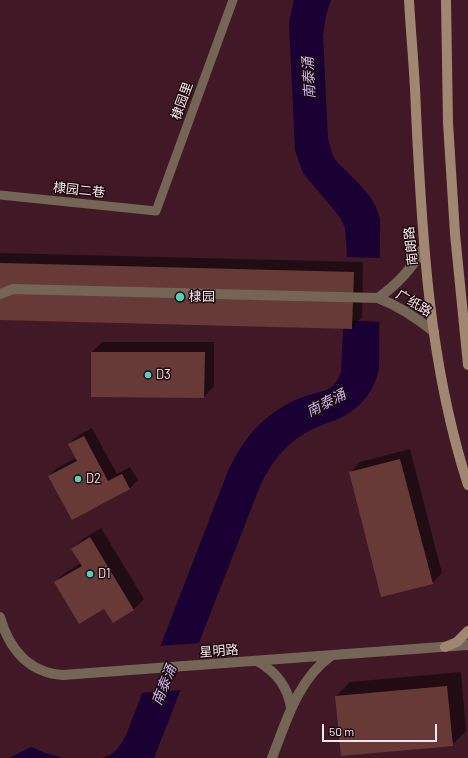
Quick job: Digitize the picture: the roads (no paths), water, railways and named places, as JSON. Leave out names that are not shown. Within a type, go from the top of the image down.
[{"type":"street","name":"南朗路","points":[[409,0],[424,247],[434,332],[444,397],[452,431],[468,485]]},
{"type":"street","points":[[446,0],[448,123],[457,255],[468,359]]},
{"type":"street","name":"广纸路","points":[[378,298],[389,290],[412,268],[424,247]]},
{"type":"street","points":[[457,255],[468,273]]},
{"type":"street","points":[[0,294],[13,288],[378,298]]},
{"type":"street","name":"广纸路","points":[[378,298],[389,302],[414,316],[434,332]]},
{"type":"street","name":"星明路","points":[[0,618],[11,641],[22,658],[46,672],[63,675],[468,646]]},
{"type":"street","points":[[445,647],[456,642],[468,632]]},
{"type":"street","points":[[272,758],[292,708],[303,687],[315,668],[331,656]]},
{"type":"street","points":[[256,661],[266,666],[282,683],[287,692],[292,708]]},
{"type":"lane","name":"棣园里","points":[[156,211],[233,0]]},
{"type":"lane","name":"棣园二巷","points":[[0,194],[156,211]]},
{"type":"water","name":"南泰涌","points":[[294,0],[331,0],[326,15],[323,35],[328,138],[334,158],[367,193],[375,205],[380,219],[379,368],[377,377],[370,392],[359,405],[344,416],[310,430],[295,440],[283,451],[268,471],[260,486],[154,758],[103,758],[118,748],[127,733],[228,471],[240,448],[256,428],[272,414],[294,401],[330,388],[338,379],[341,372],[347,253],[345,228],[335,211],[303,173],[295,150],[289,23]]},
{"type":"water","points":[[31,747],[45,753],[64,758],[9,758]]},
{"type":"place","name":"棣园","points":[[180,297]]},
{"type":"place","name":"D3","points":[[148,375]]},
{"type":"place","name":"D2","points":[[78,479]]},
{"type":"place","name":"D1","points":[[90,574]]}]
